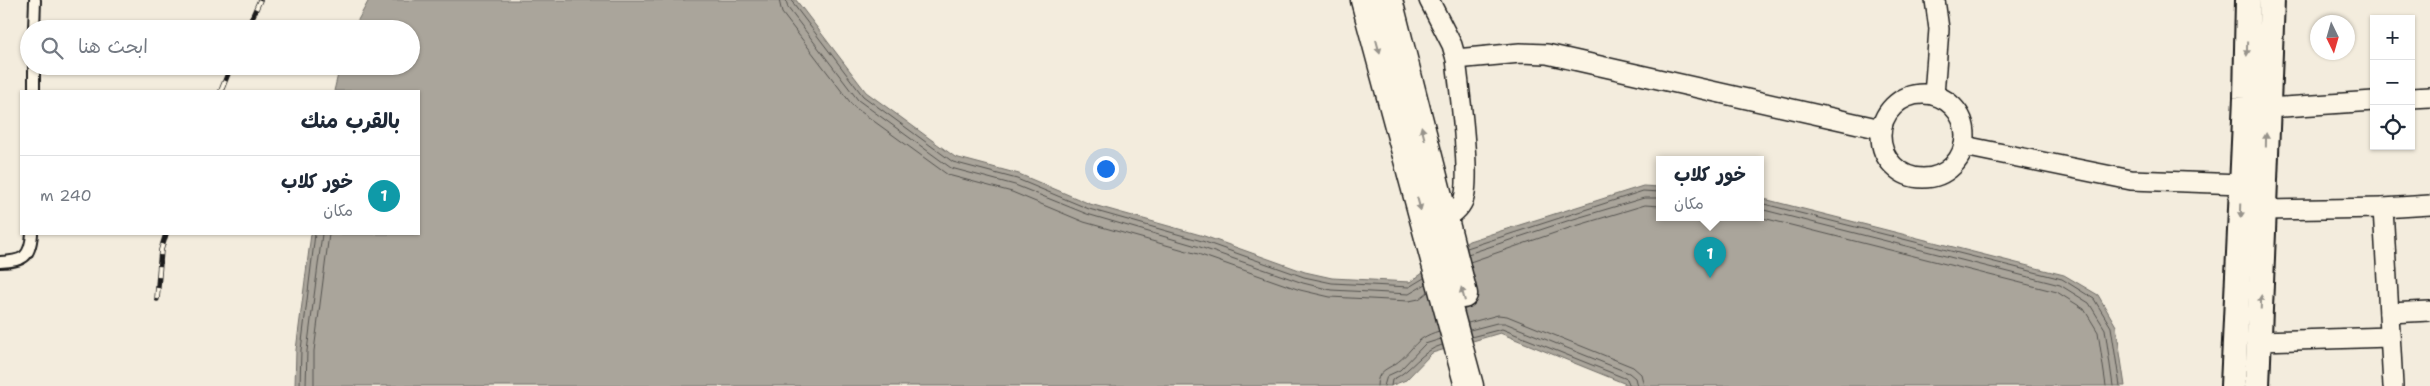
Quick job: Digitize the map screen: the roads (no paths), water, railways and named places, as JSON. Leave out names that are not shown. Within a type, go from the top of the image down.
[{"type":"highway","points":[[1365,0],[1440,229]]},
{"type":"highway","points":[[1388,0],[1471,369],[1488,386]]},
{"type":"street","points":[[1429,0],[1452,45],[1456,58],[1466,191],[1458,210],[1440,229]]},
{"type":"street","points":[[1934,95],[1939,29],[1935,0]]},
{"type":"street","points":[[2233,386],[2248,0]]},
{"type":"street","points":[[2257,386],[2272,0]]},
{"type":"street","points":[[1456,58],[1520,53],[1547,54],[1881,129]]},
{"type":"street","points":[[1916,94],[1934,95],[1946,100],[1959,114],[1965,133],[1964,146],[1958,159],[1948,170],[1935,176],[1921,178],[1907,175],[1890,162],[1881,143],[1881,129],[1887,113],[1900,100],[1916,94]]},
{"type":"street","points":[[2415,98],[2430,97]]},
{"type":"street","points":[[2267,108],[2370,101]]},
{"type":"street","points":[[1964,146],[2131,180],[2242,184]]},
{"type":"street","points":[[2265,210],[2384,208],[2430,205]]},
{"type":"street","points":[[2384,208],[2393,386]]},
{"type":"street","points":[[2389,313],[2430,311]]},
{"type":"street","points":[[2260,341],[2390,337]]},
{"type":"lane","points":[[34,0],[34,20]]},
{"type":"lane","points":[[34,75],[34,90]]},
{"type":"lane","points":[[0,262],[20,260],[25,257],[31,245],[32,235]]},
{"type":"water","points":[[369,0],[796,0],[866,92],[955,157],[1019,174],[1090,204],[1204,236],[1305,272],[1332,278],[1410,282],[1469,241],[1643,186],[1656,187],[1656,221],[1764,221],[1764,199],[2064,275],[2098,295],[2116,326],[2125,386],[1631,386],[1500,333],[1432,353],[1406,380],[1390,386],[295,386],[296,350],[311,235],[420,235],[420,90],[334,90],[338,75],[420,75],[420,20],[358,20]]},
{"type":"railway","points":[[251,20],[260,0]]},
{"type":"railway","points":[[221,90],[227,75]]},
{"type":"railway","points":[[157,299],[161,250],[166,235]]},
{"type":"place","name":"خور كلاب","points":[[1710,278]]}]
